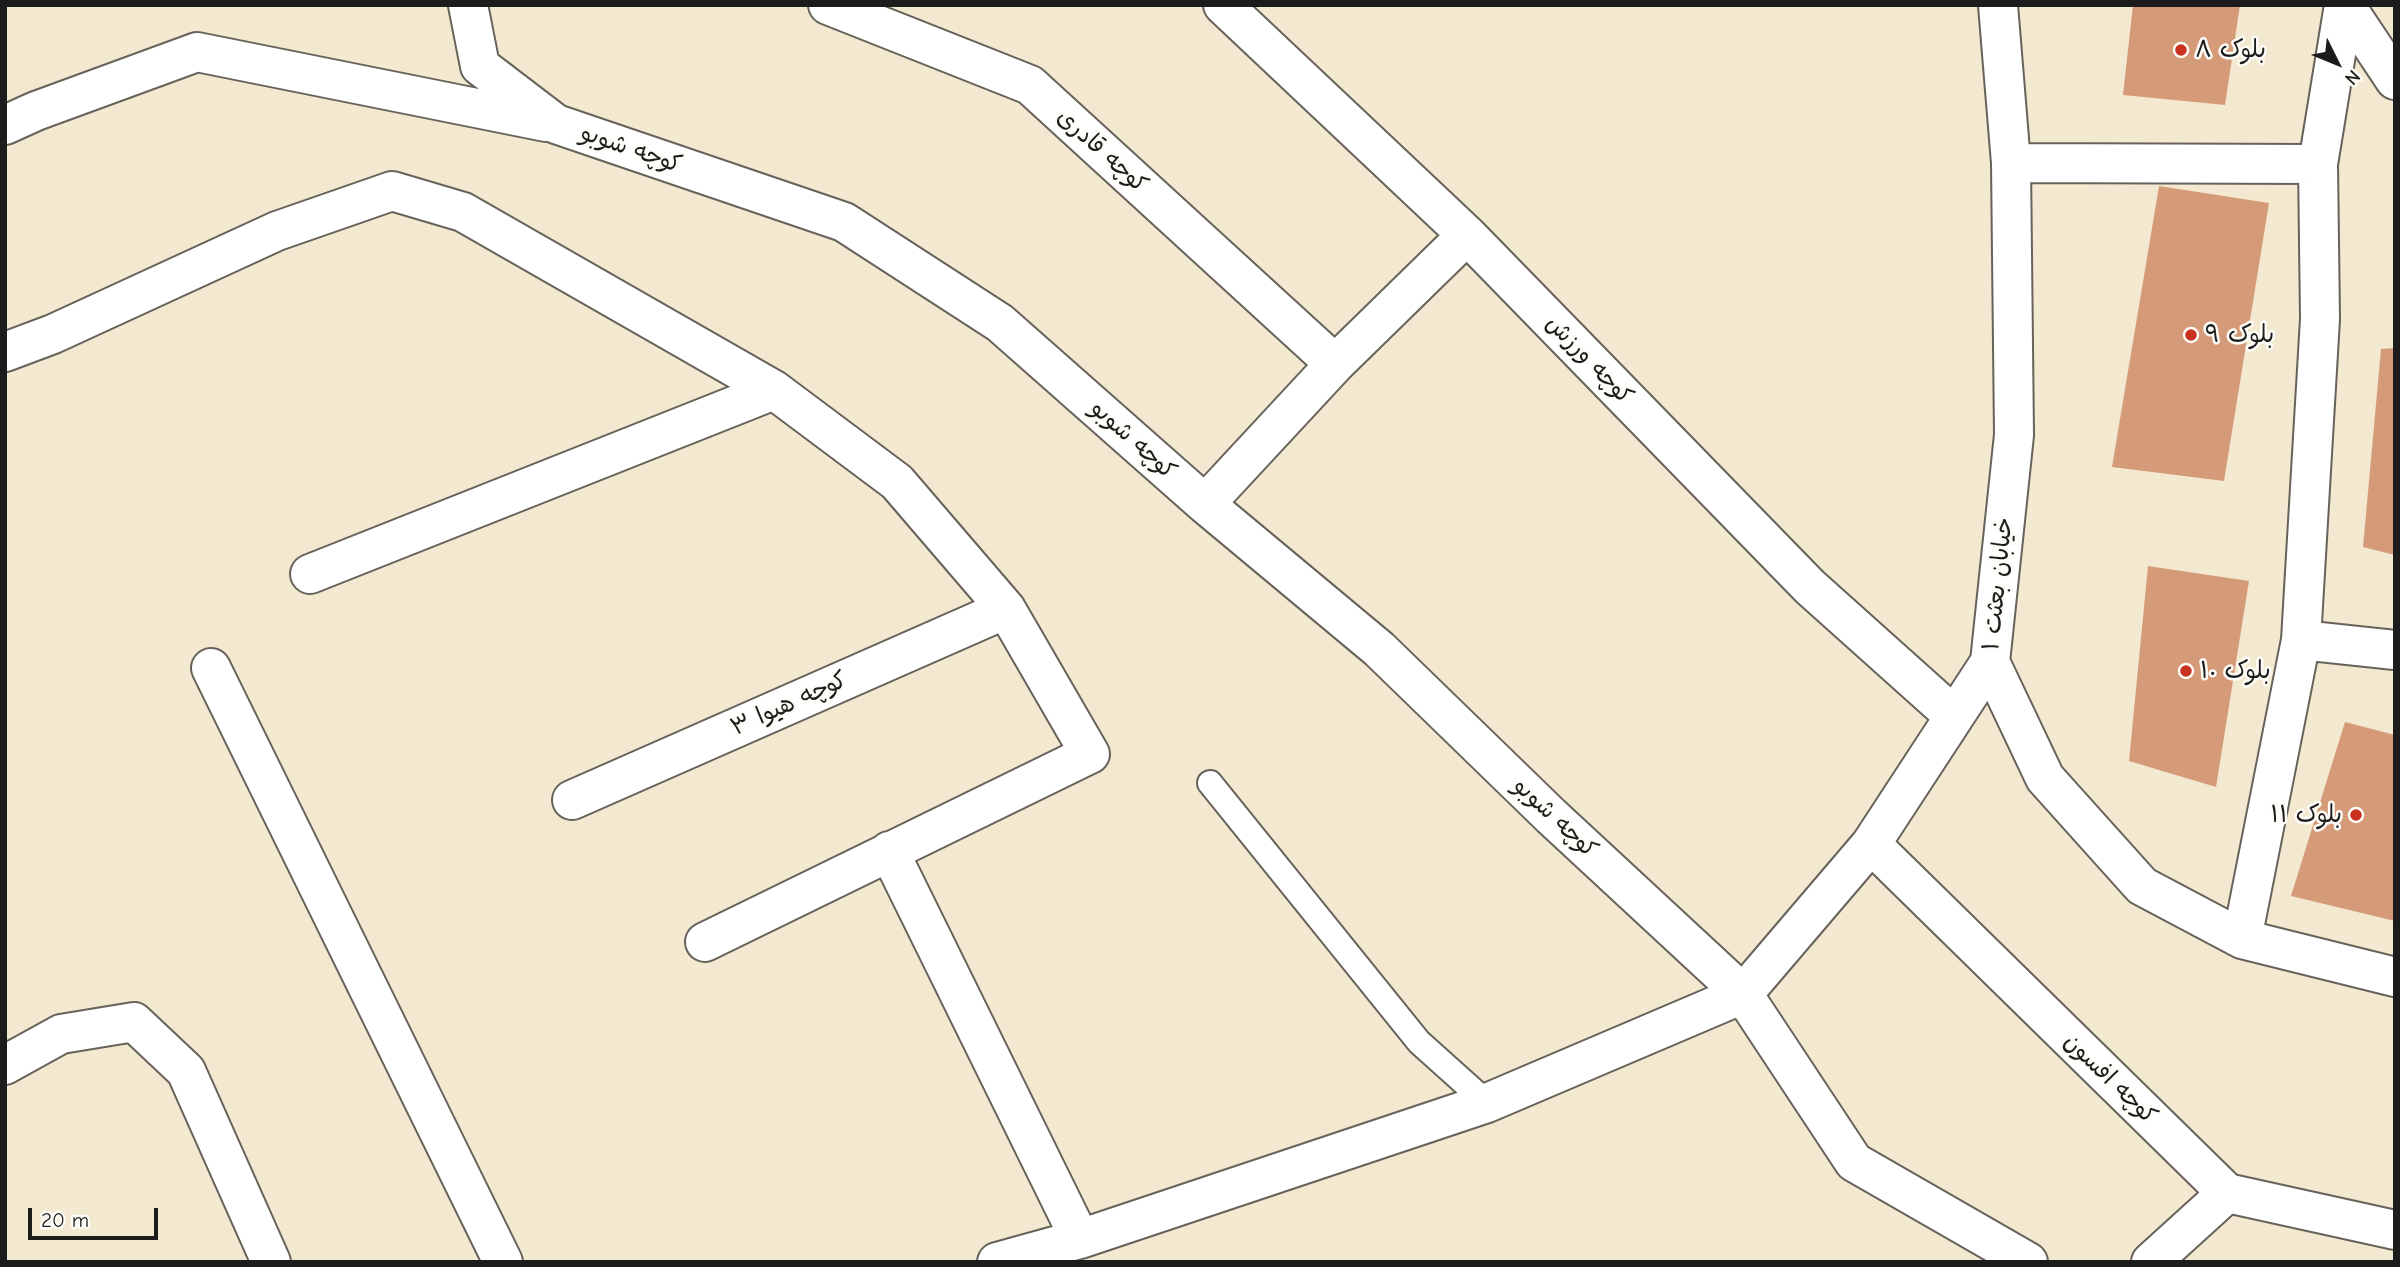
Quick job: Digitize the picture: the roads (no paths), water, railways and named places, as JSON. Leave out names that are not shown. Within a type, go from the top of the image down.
[{"type":"street","name":"کوچه شوبو","points":[[468,5],[480,66],[556,124],[844,222],[1000,323],[1205,504],[1379,649],[1551,816],[1743,994],[1854,1162],[2028,1262]]},
{"type":"street","name":"کوچه قادری","points":[[828,5],[1030,85],[1335,364]]},
{"type":"street","name":"کوچه ورزش","points":[[1223,5],[1466,235],[1810,587],[1954,716]]},
{"type":"street","name":"خیابان بعثت ۱","points":[[1998,5],[2011,163],[2014,435],[1990,662],[2045,778],[2142,886],[2242,939],[2395,976]]},
{"type":"street","points":[[2344,5],[2395,80]]},
{"type":"street","points":[[2242,939],[2301,640],[2320,318],[2318,164],[2344,5]]},
{"type":"street","points":[[5,125],[197,52],[556,124]]},
{"type":"street","points":[[2011,163],[2318,164]]},
{"type":"street","points":[[5,352],[53,334],[277,231],[391,191],[463,212],[774,390],[897,482],[1006,609],[1090,754],[705,942]]},
{"type":"street","points":[[1205,504],[1335,364],[1466,235]]},
{"type":"street","points":[[310,574],[774,390]]},
{"type":"street","name":"کوچه هیوا ۳","points":[[572,800],[1006,609]]},
{"type":"street","points":[[2301,640],[2395,650]]},
{"type":"street","points":[[997,1262],[1080,1239],[1487,1103],[1743,994],[1871,844],[1990,662]]},
{"type":"street","points":[[211,668],[503,1262]]},
{"type":"street","name":"کوچه افسون","points":[[1871,844],[2227,1193]]},
{"type":"street","points":[[889,851],[1080,1239]]},
{"type":"street","points":[[5,1065],[61,1034],[134,1022],[186,1071],[271,1262]]},
{"type":"street","points":[[2151,1262],[2227,1193],[2395,1230]]},
{"type":"lane","points":[[1210,783],[1419,1042],[1487,1103]]},
{"type":"place","name":"بلوک ۸","points":[[2181,50]]},
{"type":"place","name":"بلوک ۹","points":[[2191,335]]},
{"type":"place","name":"بلوک ۱۰","points":[[2186,671]]},
{"type":"place","name":"بلوک ۱۱","points":[[2356,815]]}]
